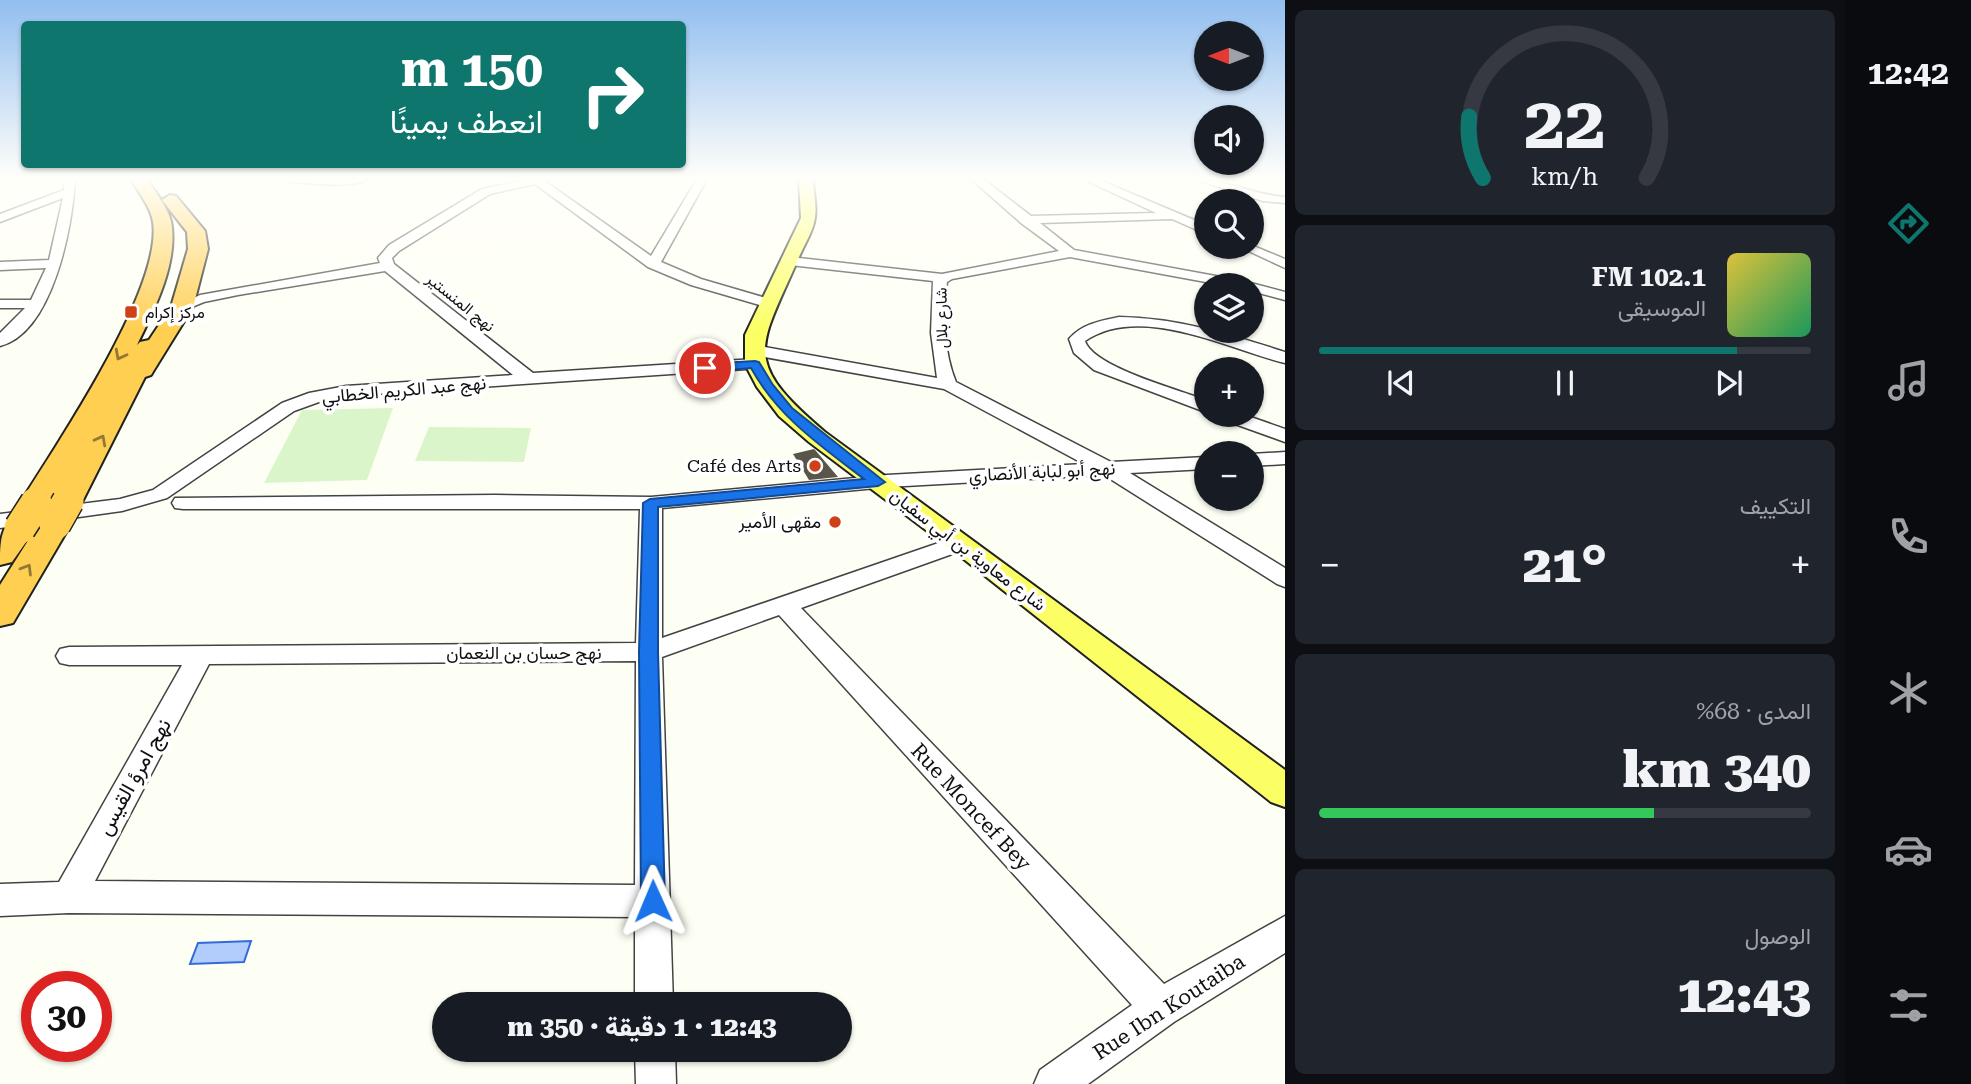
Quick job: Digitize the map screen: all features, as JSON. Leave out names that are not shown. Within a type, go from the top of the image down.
[{"type":"highway","points":[[0,614],[36,516],[132,332],[158,271],[161,230]]},
{"type":"highway","points":[[125,395],[156,330],[179,270],[180,230]]},
{"type":"highway","points":[[0,555],[36,516],[125,395],[182,307],[198,249],[196,230]]},
{"type":"main road","points":[[754,357],[755,335],[803,230]]},
{"type":"main road","name":"شارع معاوية بن أبي سفيان","points":[[754,357],[768,387],[787,411],[817,437],[961,542],[1285,791]]},
{"type":"street","points":[[0,341],[14,332],[36,304],[55,264],[62,230]]},
{"type":"street","points":[[182,307],[200,299],[238,291],[388,265],[385,258],[394,248],[424,230]]},
{"type":"street","points":[[607,230],[653,264],[696,282],[768,303]]},
{"type":"street","points":[[653,264],[673,230]]},
{"type":"street","points":[[1038,230],[1070,253],[1194,276]]},
{"type":"street","name":"شارع بلال","points":[[949,385],[943,374],[939,322],[939,282],[942,278],[1070,253]]},
{"type":"street","points":[[1264,255],[1285,264]]},
{"type":"street","points":[[790,261],[942,278]]},
{"type":"street","points":[[0,266],[55,264]]},
{"type":"street","name":"نهج المنستير","points":[[388,265],[530,380]]},
{"type":"street","points":[[189,283],[205,289],[238,291]]},
{"type":"street","points":[[1264,290],[1285,296]]},
{"type":"street","points":[[0,304],[36,304]]},
{"type":"street","points":[[1194,401],[1100,366],[1080,350],[1077,339],[1084,330],[1099,323],[1144,321],[1179,327],[1285,358]]},
{"type":"street","points":[[754,357],[949,385],[1109,469],[1285,579]]},
{"type":"street","name":"نهج عبد الكريم الخطابي","points":[[36,516],[122,505],[160,494],[288,407],[316,397],[346,391],[530,380],[754,357]]},
{"type":"street","points":[[1261,427],[1285,436]]},
{"type":"street","points":[[1264,459],[1285,458]]},
{"type":"street","name":"نهج أبو لبابة الأنصاري","points":[[183,503],[650,503],[878,482],[1194,464]]},
{"type":"street","points":[[650,503],[649,652],[654,992]]},
{"type":"street","name":"نهج حسان بن النعمان","points":[[69,656],[649,652],[961,542]]},
{"type":"street","name":"Rue Moncef Bey","points":[[783,604],[1160,1008]]},
{"type":"street","name":"نهج امرؤ القيس","points":[[69,897],[200,656]]},
{"type":"street","points":[[0,900],[69,897],[653,901]]},
{"type":"street","name":"Rue Ibn Koutaiba","points":[[1054,1084],[1160,1008],[1285,933]]},
{"type":"street","points":[[655,1062],[656,1084]]},
{"type":"green space","points":[[393,408],[367,480],[264,483],[302,410]]},
{"type":"green space","points":[[429,427],[531,428],[524,462],[415,461]]},
{"type":"water","points":[[251,941],[244,962],[190,964],[198,943]]},
{"type":"building","name":"Café des Arts","points":[[814,449],[838,477],[809,480],[793,454]]},
{"type":"place","name":"مركز إكرام","points":[[131,312]]},
{"type":"place","name":"Café des Arts","points":[[815,466]]},
{"type":"place","name":"مقهى الأمير","points":[[835,522]]},
{"type":"route","points":[[653,901],[649,652],[650,503],[878,482],[787,411],[768,387],[755,364],[705,368]]}]
